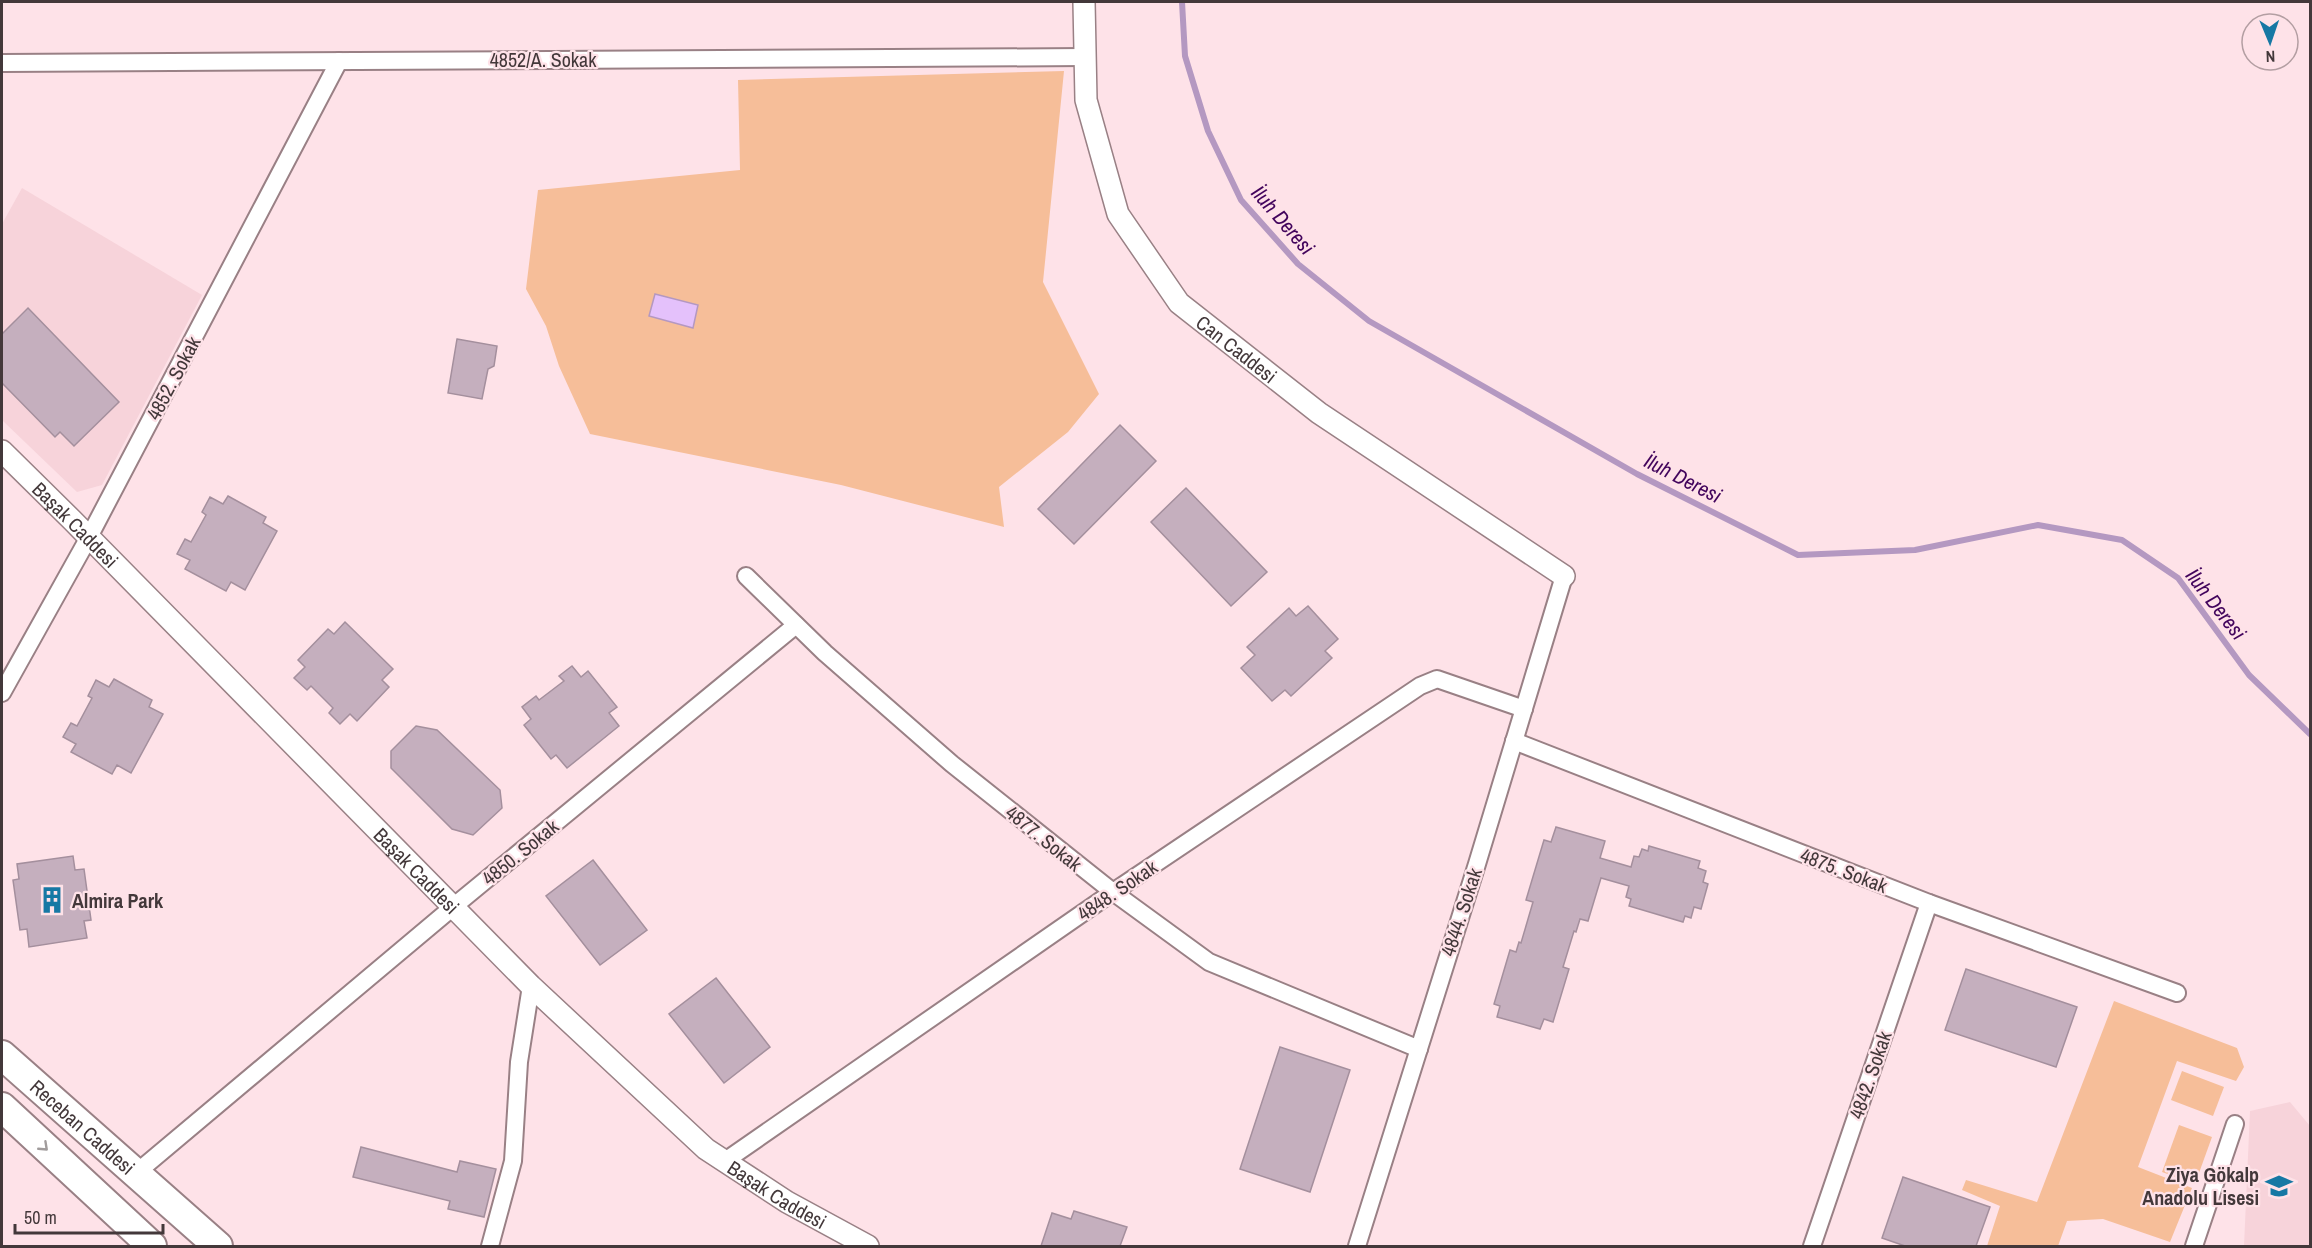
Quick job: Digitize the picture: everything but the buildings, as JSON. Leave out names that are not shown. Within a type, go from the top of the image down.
[{"type":"highway","name":"Receban Caddesi","points":[[2,1055],[218,1246]]},
{"type":"highway","name":"Receban Caddesi","points":[[2,1107],[152,1246]]},
{"type":"street","name":"Can Caddesi","points":[[1084,2],[1086,100],[1118,214],[1179,303],[1319,413],[1564,576]]},
{"type":"street","name":"4852/A. Sokak","points":[[2,63],[1085,57]]},
{"type":"street","name":"4852. Sokak","points":[[2,693],[89,537],[339,61]]},
{"type":"street","name":"Başak Caddesi","points":[[2,451],[531,986],[706,1149],[787,1202],[868,1246]]},
{"type":"street","name":"4877. Sokak","points":[[746,576],[825,653],[952,764],[1113,892],[1209,962],[1419,1049]]},
{"type":"street","name":"4844. Sokak","points":[[1357,1246],[1564,576]]},
{"type":"street","name":"4850. Sokak","points":[[135,1174],[453,907],[796,625]]},
{"type":"street","name":"4848. Sokak","points":[[725,1161],[1113,892],[1420,686],[1437,679],[1524,709]]},
{"type":"street","name":"4875. Sokak","points":[[1514,741],[1929,903],[2177,993]]},
{"type":"street","name":"4842. Sokak","points":[[1812,1246],[1929,903]]},
{"type":"street","points":[[490,1246],[513,1161],[519,1062],[531,986]]},
{"type":"street","points":[[2194,1246],[2235,1124]]},
{"type":"shaded area","points":[[1064,71],[1043,282],[1099,394],[1068,432],[999,487],[1004,527],[841,485],[590,434],[559,366],[546,326],[526,289],[538,190],[740,170],[738,80]]},
{"type":"shaded area","points":[[22,188],[202,295],[102,485],[77,492],[2,420],[2,224]]},
{"type":"shaded area","points":[[655,294],[698,305],[693,328],[649,316]]},
{"type":"shaded area","points":[[2114,1001],[2237,1048],[2244,1067],[2236,1081],[2177,1061],[2138,1167],[2192,1188],[2170,1242],[2103,1219],[2067,1221],[2058,1246],[1987,1246],[2000,1206],[1962,1190],[1966,1180],[2037,1202]]},
{"type":"shaded area","points":[[2182,1071],[2224,1087],[2213,1116],[2171,1100]]},
{"type":"shaded area","name":"Ziya Gökalp Anadolu Lisesi","points":[[2290,1102],[2310,1126],[2310,1246],[2244,1246],[2250,1111]]},
{"type":"shaded area","points":[[2179,1125],[2212,1137],[2195,1184],[2162,1172]]},
{"type":"waterway","name":"İluh Deresi","points":[[1182,2],[1185,56],[1208,131],[1241,200],[1298,264],[1369,321],[1637,474],[1798,555],[1915,550],[2038,525],[2122,540],[2178,578],[2249,675],[2310,734]]},
{"type":"place","name":"Almira Park","points":[[52,900]]},
{"type":"place","name":"Ziya Gökalp Anadolu Lisesi","points":[[2279,1186]]}]
